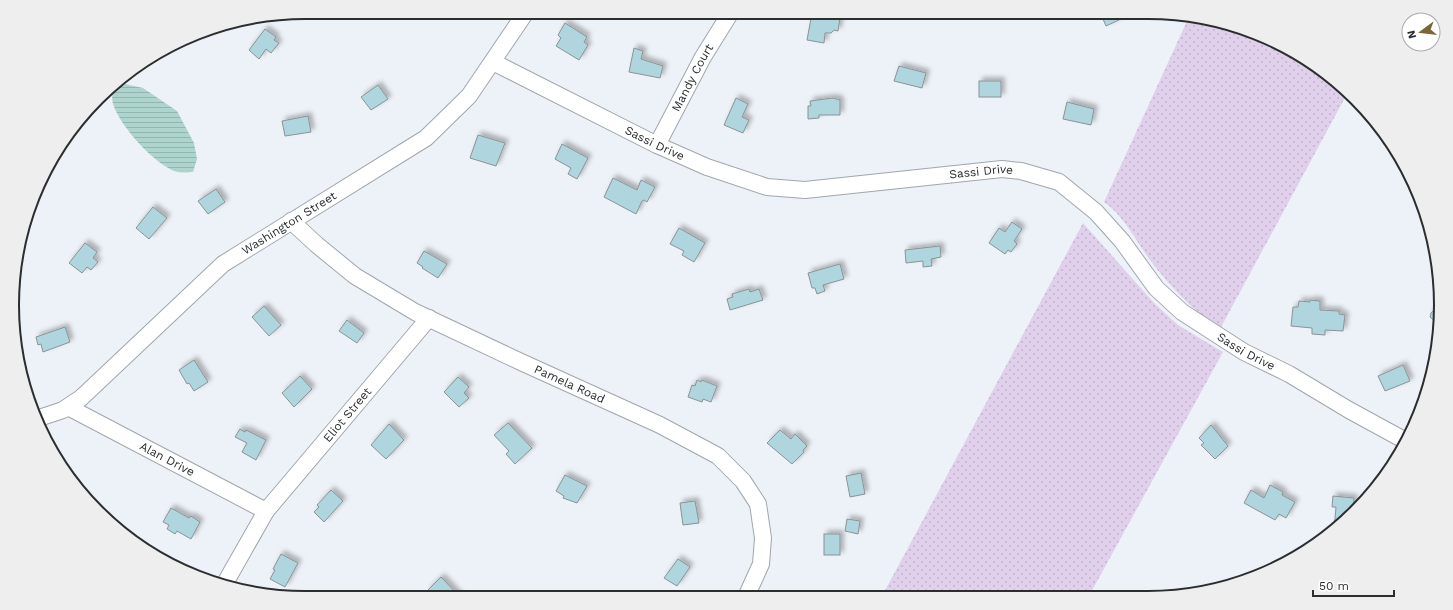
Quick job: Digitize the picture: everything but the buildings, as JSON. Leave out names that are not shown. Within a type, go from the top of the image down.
[{"type":"street","name":"Washington Street","points":[[42,417],[68,407],[81,398],[223,264],[426,138],[469,96],[521,19]]},
{"type":"street","name":"Mandy Court","points":[[657,145],[703,57],[726,19]]},
{"type":"street","name":"Sassi Drive","points":[[493,62],[657,145],[707,167],[767,187],[805,190],[1002,169],[1021,171],[1059,182],[1096,212],[1122,241],[1156,288],[1182,312],[1244,352],[1289,374],[1349,410],[1401,438]]},
{"type":"street","name":"Pamela Road","points":[[291,221],[317,245],[356,276],[429,318],[521,362],[660,425],[718,456],[743,481],[758,504],[763,538],[761,564],[749,591]]},
{"type":"street","name":"Eliot Street","points":[[266,511],[429,318]]},
{"type":"street","name":"Alan Drive","points":[[68,407],[266,511]]},
{"type":"street","points":[[227,580],[266,511]]},
{"type":"shaded area","points":[[1187,21],[1204,24],[1240,34],[1274,48],[1307,67],[1345,98],[1220,329],[1192,307],[1173,288],[1150,260],[1124,221],[1104,202]]},
{"type":"shaded area","points":[[123,85],[143,88],[177,111],[194,143],[197,159],[193,172],[176,172],[166,167],[148,153],[132,135],[119,117],[112,101],[112,94]]},
{"type":"shaded area","points":[[1083,223],[1154,303],[1178,325],[1223,352],[1092,591],[885,591]]}]
